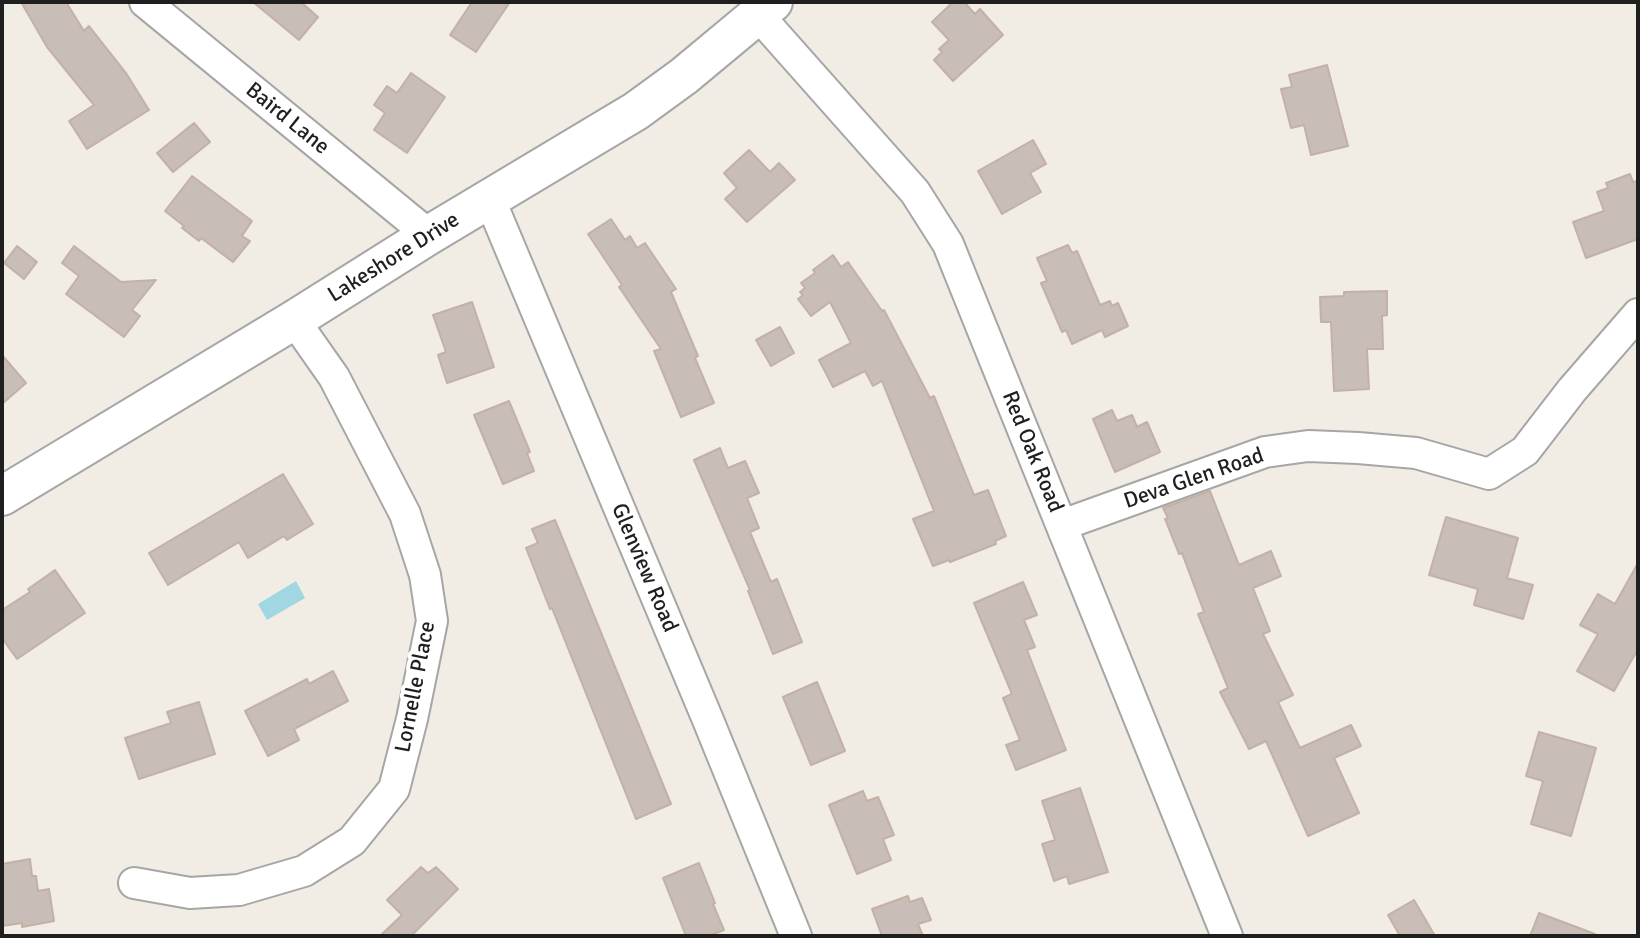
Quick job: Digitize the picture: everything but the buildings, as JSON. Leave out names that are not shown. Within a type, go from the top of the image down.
[{"type":"street","name":"Baird Lane","points":[[145,2],[429,235]]},
{"type":"street","name":"Lakeshore Drive","points":[[2,496],[636,111],[766,8]]},
{"type":"street","name":"Red Oak Road","points":[[766,8],[915,192],[948,244],[1227,936]]},
{"type":"street","name":"Glenview Road","points":[[490,200],[796,936]]},
{"type":"street","name":"Deva Glen Road","points":[[1062,525],[1265,452],[1308,446],[1416,453],[1489,474],[1525,451],[1572,390],[1638,314]]},
{"type":"street","name":"Lornelle Place","points":[[134,883],[190,893],[239,890],[304,871],[352,841],[394,789],[432,621],[425,575],[405,514],[342,390],[294,320]]},
{"type":"water","points":[[296,581],[305,598],[267,620],[258,604]]}]
